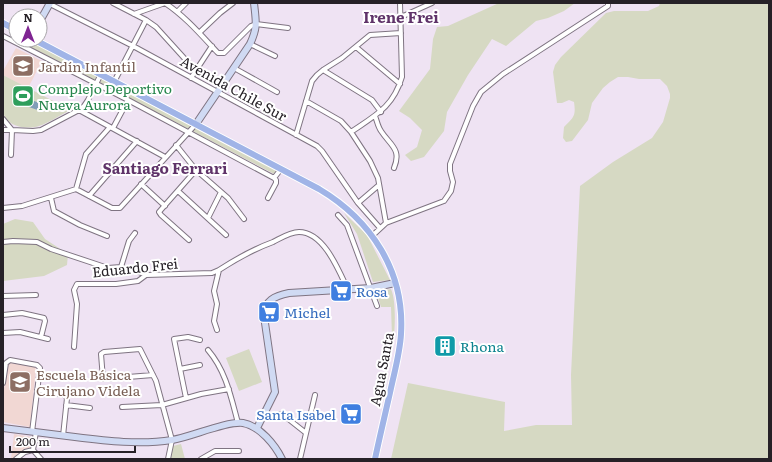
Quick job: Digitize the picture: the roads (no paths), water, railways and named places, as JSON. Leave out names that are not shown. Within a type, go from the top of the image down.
[{"type":"main road","name":"Agua Santa","points":[[48,47],[281,169],[336,200],[352,213],[372,236],[381,248],[388,262],[395,283],[401,313],[400,342],[375,459]]},
{"type":"street","name":"Avenida Chile Sur","points":[[49,3],[133,46],[317,146],[358,203],[380,228]]},
{"type":"street","points":[[113,3],[146,20],[156,27],[195,70]]},
{"type":"street","points":[[134,14],[165,3],[178,11],[212,46],[221,53],[224,52],[247,28],[256,24],[288,28]]},
{"type":"street","points":[[178,11],[186,3]]},
{"type":"street","points":[[200,32],[233,3]]},
{"type":"street","points":[[3,208],[14,208],[76,190],[112,208],[120,208],[196,124],[250,44],[256,32],[254,3]]},
{"type":"street","points":[[351,132],[381,112],[393,99],[400,84],[402,77],[400,3]]},
{"type":"street","points":[[401,17],[432,3]]},
{"type":"street","points":[[372,236],[386,223],[444,201],[453,182],[450,164],[473,106],[481,92],[503,74],[608,6],[608,3]]},
{"type":"street","points":[[114,82],[146,20]]},
{"type":"street","points":[[296,135],[312,81],[317,75],[356,48],[366,37],[370,35],[401,33]]},
{"type":"street","points":[[3,36],[128,100],[274,178],[276,183],[268,198]]},
{"type":"street","points":[[250,44],[275,56]]},
{"type":"street","points":[[191,78],[212,46]]},
{"type":"street","points":[[356,48],[400,84]]},
{"type":"street","points":[[234,68],[277,92]]},
{"type":"street","points":[[323,70],[372,100],[381,112]]},
{"type":"street","points":[[3,130],[41,130],[79,110],[84,106],[100,74]]},
{"type":"street","points":[[76,190],[86,154],[111,128],[128,100]]},
{"type":"street","points":[[306,101],[341,121],[351,132],[370,161],[378,178],[386,223]]},
{"type":"street","points":[[79,110],[165,157]]},
{"type":"street","points":[[375,116],[380,130],[395,148],[397,158],[394,168]]},
{"type":"street","points":[[3,119],[12,130],[11,155]]},
{"type":"street","points":[[89,196],[137,141]]},
{"type":"street","points":[[176,145],[196,170],[228,198],[244,219]]},
{"type":"street","points":[[274,178],[281,169]]},
{"type":"street","points":[[189,240],[159,212],[196,170]]},
{"type":"street","points":[[141,184],[165,206]]},
{"type":"street","points":[[358,203],[379,185]]},
{"type":"street","points":[[178,191],[226,235]]},
{"type":"street","points":[[208,218],[221,192]]},
{"type":"street","points":[[50,198],[54,211],[80,225],[106,236]]},
{"type":"street","points":[[338,216],[347,225],[377,306]]},
{"type":"street","points":[[217,330],[214,321],[216,304],[214,291],[219,270],[257,248],[298,232],[312,236],[326,249],[339,270],[348,290]]},
{"type":"street","points":[[121,267],[129,241],[135,233]]},
{"type":"street","points":[[3,242],[37,242],[51,249],[108,268],[121,267],[132,269],[146,275]]},
{"type":"street","name":"Eduardo Frei","points":[[74,347],[77,304],[74,290],[77,284],[116,284],[138,281],[146,275],[212,273],[219,270]]},
{"type":"street","points":[[257,428],[275,392],[264,310],[272,299],[280,295],[371,288],[395,283]]},
{"type":"street","points":[[3,296],[36,295]]},
{"type":"street","points":[[3,315],[22,313],[44,318],[45,320],[41,337]]},
{"type":"street","points":[[3,333],[20,332],[48,339]]},
{"type":"street","points":[[186,398],[174,339],[188,337],[200,340]]},
{"type":"street","points":[[153,375],[107,379],[102,378],[102,353],[140,348],[153,375],[172,440],[168,459]]},
{"type":"street","points":[[208,350],[217,361],[229,389],[238,423]]},
{"type":"street","points":[[3,382],[6,363],[10,360],[37,365],[40,368],[33,450],[41,459]]},
{"type":"street","points":[[180,369],[200,365]]},
{"type":"street","points":[[122,407],[162,405],[186,398],[229,389]]},
{"type":"street","points":[[37,390],[65,395],[67,398],[63,436]]},
{"type":"street","points":[[300,459],[315,395]]},
{"type":"street","points":[[66,405],[90,408]]},
{"type":"street","points":[[263,418],[282,414],[306,434]]},
{"type":"street","points":[[3,428],[132,443],[172,440],[238,423],[247,424],[257,428],[275,447],[282,459]]},
{"type":"street","points":[[16,459],[25,452],[33,450]]},
{"type":"street","points":[[201,459],[215,451],[239,451]]},
{"type":"water","points":[[31,100],[46,105],[43,112],[29,107]]},
{"type":"place","name":"Jardín Infantil","points":[[23,66]]},
{"type":"place","name":"Complejo Deportivo Nueva Aurora","points":[[23,96]]},
{"type":"place","name":"Rosa","points":[[341,291]]},
{"type":"place","name":"Michel","points":[[269,312]]},
{"type":"place","name":"Rhona","points":[[445,346]]},
{"type":"place","name":"Escuela Básica Cirujano Videla","points":[[20,382]]},
{"type":"place","name":"Santa Isabel","points":[[351,414]]},
{"type":"district","name":"Irene Frei","points":[[401,16]]},
{"type":"district","name":"Santiago Ferrari","points":[[165,167]]}]
